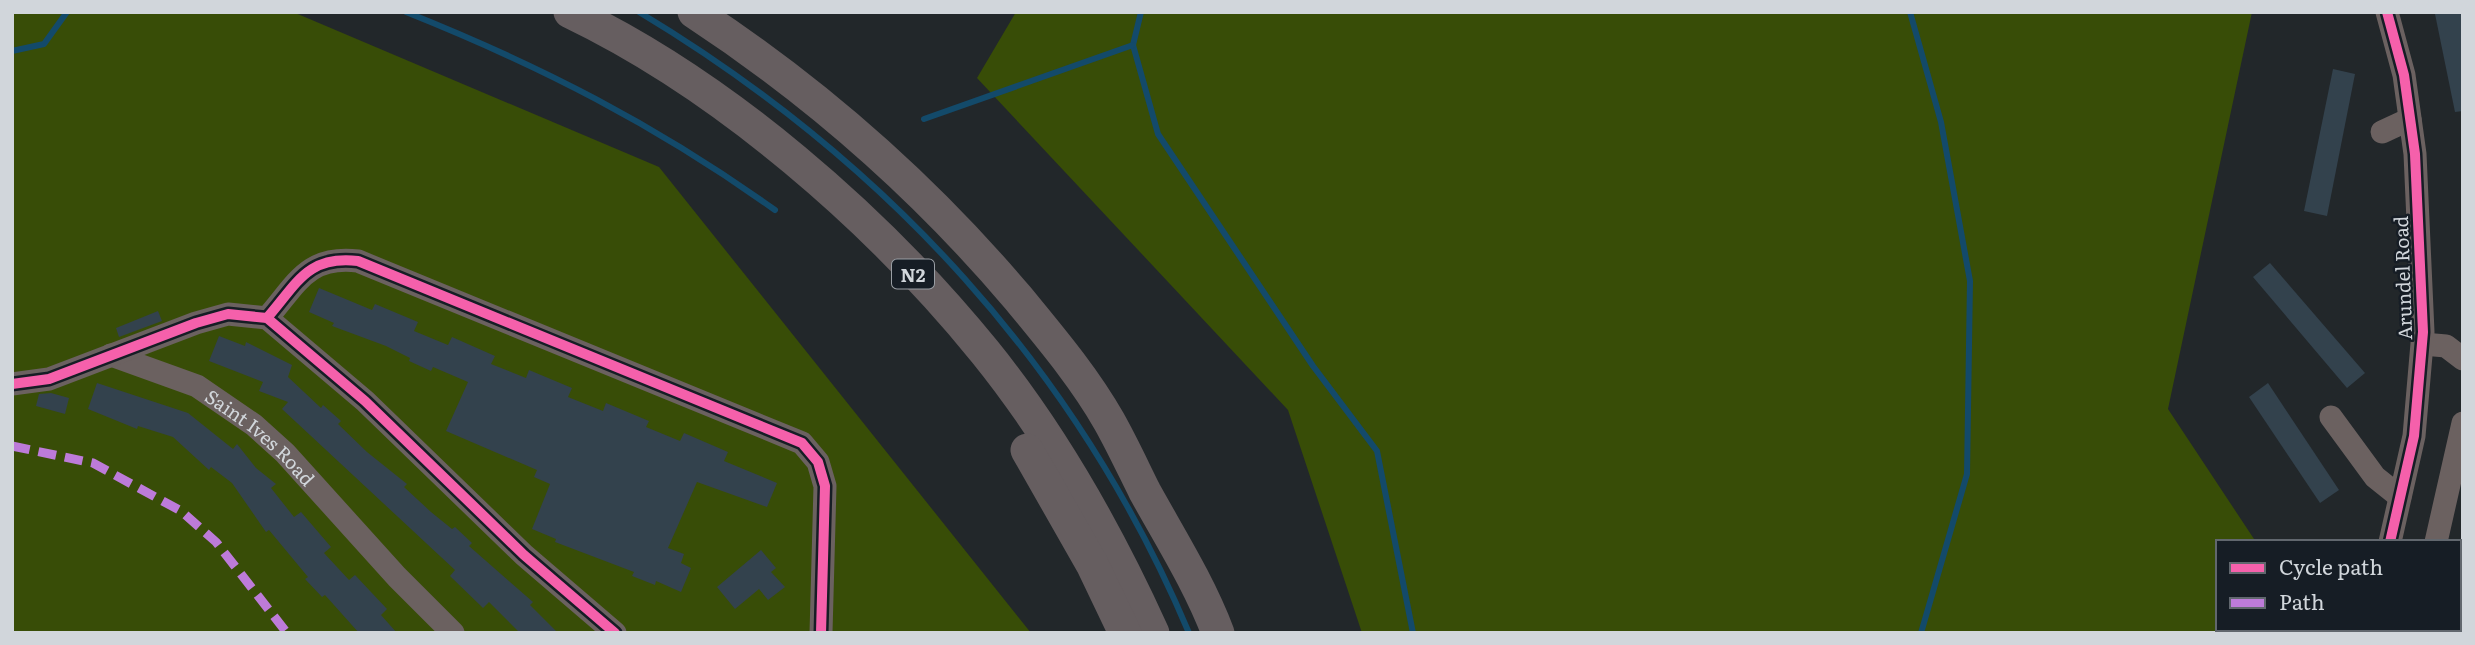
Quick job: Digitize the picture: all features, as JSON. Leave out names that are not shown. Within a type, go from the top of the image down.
[{"type":"highway","name":"N2","points":[[569,12],[703,92],[774,144],[872,229],[985,352],[1040,429],[1087,501],[1153,633]]},
{"type":"highway","points":[[694,12],[799,85],[851,128],[923,193],[975,247],[1056,343],[1108,420],[1225,633]]},
{"type":"highway","points":[[872,229],[933,318],[983,383],[1041,472],[1092,564],[1125,633]]},
{"type":"highway","points":[[1202,592],[1217,633]]},
{"type":"street","name":"Arundel Road","points":[[2387,12],[2404,75],[2410,119],[2430,335],[2414,436],[2390,540]]},
{"type":"street","points":[[2382,132],[2410,119]]},
{"type":"street","points":[[267,318],[309,269],[336,258],[358,261],[802,443],[818,462],[825,486],[821,633]]},
{"type":"street","points":[[12,384],[50,379],[196,323],[228,314],[267,318],[365,401],[524,555],[615,633]]},
{"type":"street","points":[[2430,335],[2463,359]]},
{"type":"street","name":"Saint Ives Road","points":[[111,355],[197,386],[254,425],[285,453],[397,577],[453,633]]},
{"type":"street","points":[[2331,417],[2375,477],[2400,497]]},
{"type":"street","points":[[2436,540],[2463,423]]},
{"type":"green space","points":[[12,12],[293,12],[659,167],[1031,633],[12,633]]},
{"type":"green space","points":[[1016,12],[2252,12],[2168,409],[2255,540],[2216,540],[2216,631],[2251,631],[1362,633],[1288,410],[977,78]]},
{"type":"building","points":[[2463,12],[2463,111],[2455,112],[2435,14]]},
{"type":"building","points":[[2333,69],[2355,74],[2327,216],[2304,211]]},
{"type":"building","points":[[2270,263],[2365,373],[2347,388],[2253,277]]},
{"type":"building","points":[[319,288],[372,310],[375,304],[418,322],[414,331],[448,345],[452,337],[495,356],[491,364],[526,378],[529,370],[572,388],[568,397],[603,411],[606,403],[649,421],[646,427],[680,441],[684,433],[728,452],[724,461],[777,483],[767,507],[697,482],[668,548],[684,554],[681,563],[691,568],[681,592],[656,581],[655,585],[632,576],[634,572],[555,542],[556,539],[532,529],[550,484],[534,477],[537,470],[446,431],[468,382],[433,367],[431,371],[386,346],[332,326],[334,323],[309,312]]},
{"type":"building","points":[[158,311],[162,321],[119,337],[116,328]]},
{"type":"building","points":[[219,336],[245,346],[246,342],[292,365],[288,377],[321,408],[323,405],[341,421],[338,424],[407,484],[404,487],[431,512],[452,529],[455,527],[472,543],[469,546],[533,602],[530,605],[558,633],[520,633],[489,602],[483,608],[450,576],[455,570],[282,409],[288,402],[259,391],[263,382],[209,361]]},
{"type":"building","points":[[97,383],[188,413],[233,449],[237,444],[256,468],[276,484],[271,488],[294,517],[301,512],[331,547],[324,553],[349,580],[355,575],[387,609],[381,615],[397,633],[359,633],[325,595],[322,597],[305,579],[308,577],[269,530],[266,532],[232,483],[211,467],[209,470],[173,437],[138,426],[137,429],[88,409]]},
{"type":"building","points":[[2268,383],[2339,490],[2320,503],[2249,397]]},
{"type":"building","points":[[51,393],[69,398],[65,414],[36,406],[39,394]]},
{"type":"building","points":[[761,550],[776,568],[771,572],[785,587],[768,600],[759,589],[735,609],[717,587]]},
{"type":"waterway","points":[[12,51],[44,44],[67,12]]},
{"type":"waterway","points":[[406,12],[504,54],[596,99],[686,151],[775,210]]},
{"type":"waterway","points":[[639,12],[729,70],[813,134],[892,203],[964,278],[1031,359],[1090,445],[1143,536],[1189,633]]},
{"type":"waterway","points":[[1141,12],[1133,45],[1158,134],[1313,366],[1377,451],[1413,633]]},
{"type":"waterway","points":[[1910,12],[1941,122],[1970,281],[1967,474],[1921,633]]},
{"type":"waterway","points":[[924,119],[1133,45]]},
{"type":"marked path","points":[[12,446],[93,463],[181,511],[216,542],[287,633]]},
{"type":"cycle path","points":[[2387,12],[2404,75],[2415,154],[2423,332],[2414,436],[2390,540]]},
{"type":"cycle path","points":[[267,318],[296,283],[315,267],[341,260],[358,261],[802,443],[818,462],[825,486],[821,633]]},
{"type":"cycle path","points":[[12,384],[49,379],[196,323],[228,314],[267,318],[365,401],[524,555],[615,633]]}]
